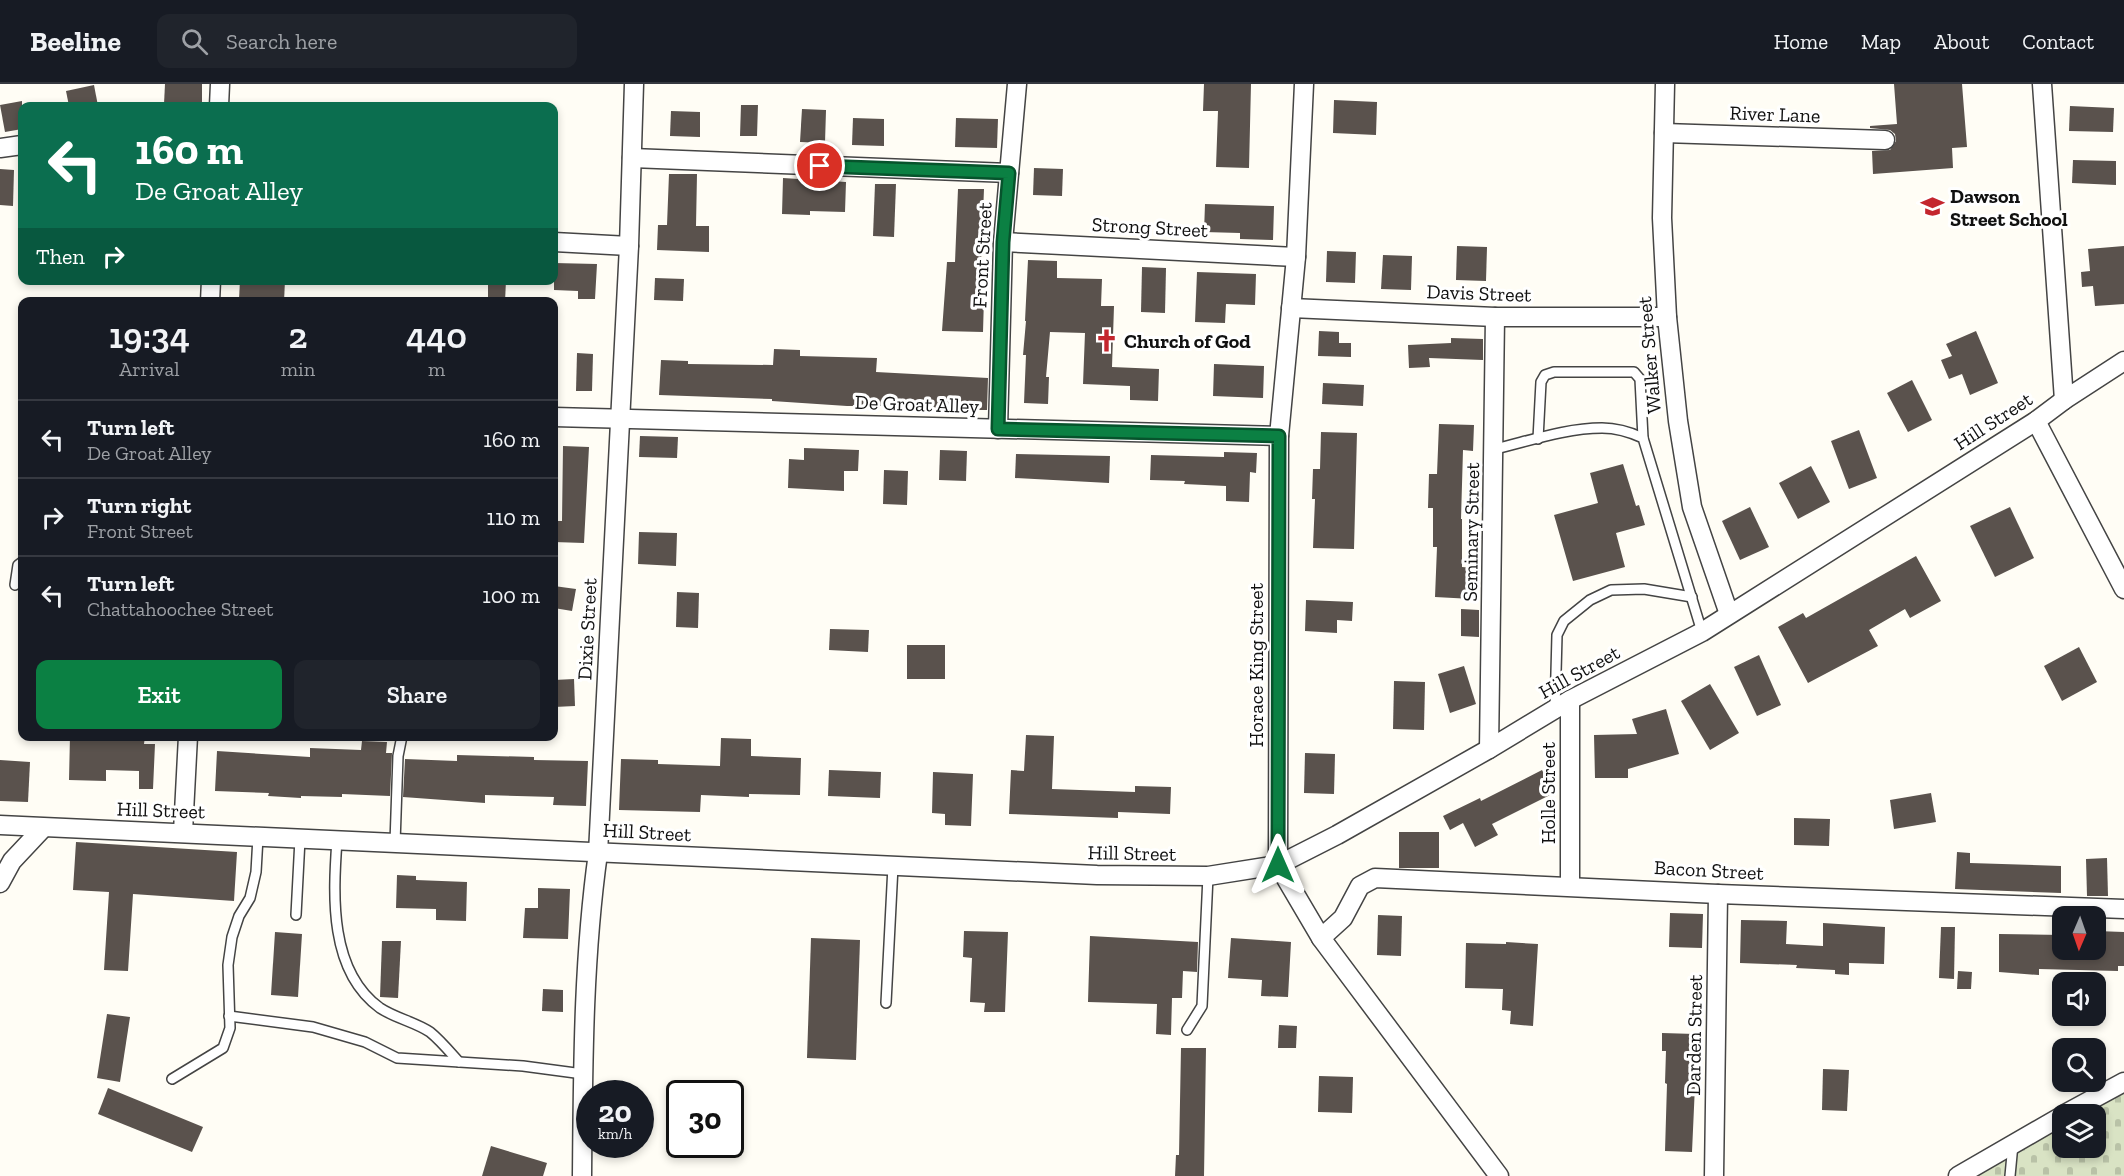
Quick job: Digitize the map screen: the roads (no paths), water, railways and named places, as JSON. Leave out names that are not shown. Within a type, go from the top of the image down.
[{"type":"street","points":[[219,102],[220,84]]},
{"type":"street","name":"Dixie Street","points":[[582,1176],[583,1074],[591,905],[598,853],[629,246],[634,84]]},
{"type":"street","name":"Front Street","points":[[998,429],[1003,242],[1017,84]]},
{"type":"street","name":"Horace King Street","points":[[1278,865],[1279,436],[1296,256],[1304,84]]},
{"type":"street","name":"Walker Street","points":[[1665,84],[1662,218],[1667,317],[1678,422],[1692,507],[1729,614]]},
{"type":"street","points":[[2042,84],[2064,400]]},
{"type":"street","name":"River Lane","points":[[1664,133],[1886,140]]},
{"type":"street","points":[[0,148],[18,146]]},
{"type":"street","points":[[632,158],[1009,173]]},
{"type":"street","points":[[558,242],[629,246]]},
{"type":"street","name":"Strong Street","points":[[1003,242],[1296,256]]},
{"type":"street","name":"Davis Street","points":[[1291,309],[1495,317],[1667,317]]},
{"type":"street","name":"Seminary Street","points":[[1489,749],[1495,449],[1495,317]]},
{"type":"street","name":"Hill Street","points":[[0,825],[1097,875],[1208,876],[1278,865],[1337,835],[1570,700],[1702,632],[2036,421],[2124,361]]},
{"type":"street","name":"De Groat Alley","points":[[558,417],[1279,436]]},
{"type":"street","points":[[2036,421],[2124,589]]},
{"type":"street","name":"Holle Street","points":[[1570,700],[1570,885]]},
{"type":"street","points":[[183,832],[188,741]]},
{"type":"street","points":[[0,883],[12,861],[43,828]]},
{"type":"street","points":[[1278,865],[1321,938],[1499,1176]]},
{"type":"street","name":"Bacon Street","points":[[1321,938],[1343,918],[1360,886],[1376,878],[1570,885],[1718,894],[2124,909]]},
{"type":"street","name":"Darden Street","points":[[1714,1176],[1718,894]]},
{"type":"street","points":[[2084,1104],[2124,1082]]},
{"type":"street","points":[[1958,1176],[2052,1122]]},
{"type":"lane","points":[[1538,439],[1541,382],[1545,375],[1554,372],[1634,372],[1640,379],[1643,438],[1702,632]]},
{"type":"lane","points":[[1495,449],[1602,428],[1628,431],[1643,438]]},
{"type":"lane","points":[[15,585],[18,565]]},
{"type":"lane","points":[[1555,710],[1557,635],[1564,621],[1590,600],[1611,590],[1644,589],[1692,597]]},
{"type":"lane","points":[[395,843],[398,756],[401,741]]},
{"type":"lane","points":[[172,1079],[223,1048],[230,1028],[228,965],[232,937],[239,916],[250,898],[256,872],[258,837]]},
{"type":"lane","points":[[296,915],[300,839]]},
{"type":"lane","points":[[337,840],[334,878],[336,919],[344,960],[359,988],[380,1008],[430,1032],[459,1062]]},
{"type":"lane","points":[[886,1003],[893,866]]},
{"type":"lane","points":[[1187,1030],[1202,1006],[1208,876]]},
{"type":"lane","points":[[229,1016],[313,1028],[365,1042],[397,1058],[523,1065],[583,1074]]},
{"type":"lane","points":[[2010,1176],[2013,1144]]},
{"type":"place","name":"Dawson Street School","points":[[1932,207]]},
{"type":"place","name":"Church of God","points":[[1106,341]]}]
